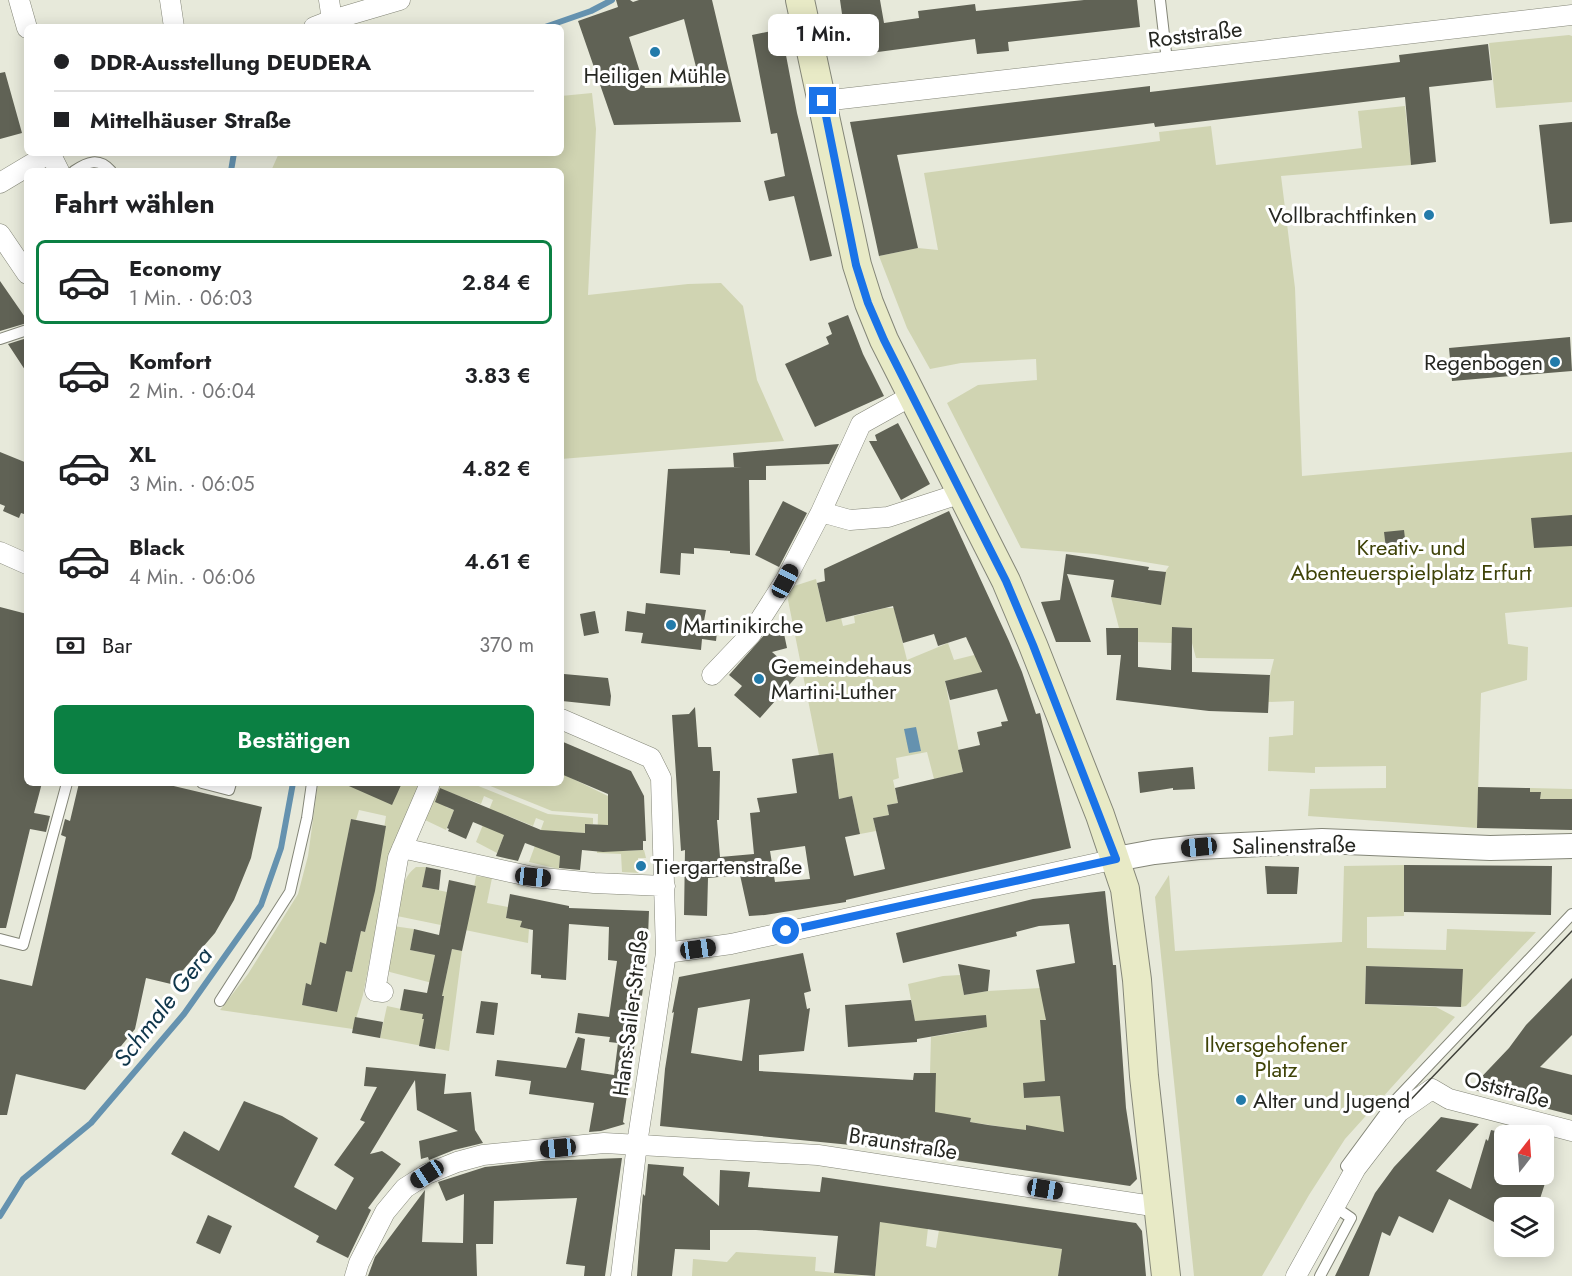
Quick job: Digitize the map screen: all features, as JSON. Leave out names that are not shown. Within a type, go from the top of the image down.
[{"type":"main road","points":[[800,0],[856,265],[868,303],[884,340],[1006,581],[1116,859],[1127,894],[1136,969],[1144,1076],[1167,1276]]},
{"type":"street","points":[[19,0],[26,24]]},
{"type":"street","points":[[170,0],[174,24]]},
{"type":"street","points":[[323,23],[329,0]]},
{"type":"street","points":[[323,23],[400,0]]},
{"type":"street","name":"Roststraße","points":[[823,101],[1572,15]]},
{"type":"street","points":[[25,168],[45,156]]},
{"type":"street","points":[[0,183],[24,169]]},
{"type":"street","points":[[0,234],[24,270]]},
{"type":"street","points":[[712,675],[751,634],[785,581],[821,512],[861,424],[913,395]]},
{"type":"street","points":[[821,512],[850,520],[888,517],[962,493]]},
{"type":"street","points":[[0,552],[24,563]]},
{"type":"street","name":"Hans-Sailer-Straße","points":[[564,720],[651,758],[661,778],[666,953],[637,1144],[621,1276]]},
{"type":"street","points":[[383,992],[375,991],[398,858],[429,786]]},
{"type":"street","name":"Salinenstraße","points":[[666,953],[731,945],[1154,852],[1199,847],[1322,841],[1490,848],[1572,846]]},
{"type":"street","points":[[402,848],[533,877],[594,883],[664,886]]},
{"type":"street","name":"Oststraße","points":[[1335,1207],[1356,1168],[1399,1112],[1432,1089],[1449,1099],[1572,1131]]},
{"type":"street","name":"Braunstraße","points":[[355,1276],[359,1263],[385,1212],[405,1188],[427,1174],[483,1155],[604,1143],[818,1155],[1159,1207]]},
{"type":"street","points":[[1296,1276],[1335,1207]]},
{"type":"lane","points":[[1160,0],[1167,62]]},
{"type":"lane","points":[[79,168],[96,161],[108,168]]},
{"type":"lane","points":[[0,339],[24,331]]},
{"type":"lane","points":[[0,939],[23,945],[66,786]]},
{"type":"lane","points":[[214,786],[229,790],[230,786]]},
{"type":"lane","points":[[220,1001],[290,892],[308,818],[312,786]]},
{"type":"lane","points":[[1285,1276],[1348,1162],[1391,1106],[1572,914]]},
{"type":"lane","points":[[1320,1276],[1351,1218],[1335,1207]]},
{"type":"green space","points":[[1572,36],[1572,102],[1496,108],[1489,43]]},
{"type":"green space","points":[[592,93],[596,129],[588,295],[688,284],[721,283],[743,306],[757,380],[784,441],[564,459],[564,168],[272,168],[278,156],[564,156],[564,96]]},
{"type":"green space","name":"Kreativ- und Abenteuerspielplatz Erfurt","points":[[1405,106],[1411,165],[1281,176],[1295,288],[1302,476],[1572,452],[1572,607],[1505,613],[1508,644],[1528,647],[1527,680],[1481,693],[1477,828],[1308,816],[1310,789],[1386,788],[1386,766],[1315,767],[1315,773],[1268,771],[1269,737],[1293,735],[1294,701],[1268,702],[1274,659],[1196,658],[1192,643],[1192,628],[1173,627],[1172,643],[1138,642],[1138,628],[1119,628],[1111,597],[1145,603],[1169,566],[1095,554],[1021,548],[947,403],[978,385],[1037,380],[1036,359],[961,363],[930,369],[907,328],[879,256],[918,248],[938,250],[924,173],[1160,141],[1159,132],[1211,126],[1216,165],[1362,148],[1358,111]]},
{"type":"green space","points":[[816,579],[826,622],[841,618],[843,626],[855,623],[854,616],[894,608],[907,660],[948,643],[954,660],[974,655],[990,668],[981,670],[981,673],[945,681],[963,772],[934,779],[927,752],[896,758],[899,778],[893,780],[898,803],[887,805],[889,815],[873,818],[876,831],[860,834],[852,796],[839,799],[833,753],[819,755],[788,600],[791,587]]},
{"type":"green space","points":[[564,774],[616,800],[618,851],[644,850],[646,858],[638,858],[639,873],[622,872],[621,854],[597,853],[598,814],[552,811],[490,786],[564,786]]},
{"type":"green space","points":[[318,786],[421,786],[387,870],[363,995],[353,1029],[220,1010],[248,974],[298,894],[308,856]],"holes":[[[359,810],[386,816],[381,847],[347,840],[351,819],[356,820]],[[370,910],[365,932],[331,924]],[[320,943],[357,950],[352,972],[316,964]],[[306,984],[311,985],[337,1012],[302,1005]]]},
{"type":"green space","points":[[439,786],[478,786],[548,814],[593,818],[593,824],[585,824],[585,833],[552,831],[561,845],[559,869],[529,862],[544,821],[536,818],[533,826],[503,814],[506,830],[497,853],[476,842],[493,800],[484,796],[481,804],[451,793],[446,807],[454,810],[446,830],[425,820]]},
{"type":"green space","points":[[1530,788],[1572,789],[1572,799],[1540,799],[1540,792],[1530,792]]},
{"type":"green space","name":"Ilversgehofener Platz","points":[[1404,865],[1404,916],[1367,917],[1367,948],[1446,950],[1447,929],[1536,932],[1466,1006],[1461,1007],[1462,969],[1366,966],[1365,1004],[1436,1007],[1455,1017],[1345,1139],[1262,1276],[1194,1276],[1155,897],[1169,875],[1175,951],[1342,942],[1344,866]]},
{"type":"green space","points":[[416,867],[426,867],[423,887],[447,892],[444,911],[469,915],[476,876],[492,878],[487,903],[508,907],[506,918],[522,921],[521,927],[529,929],[528,943],[397,916],[404,883]]},
{"type":"green space","points":[[393,926],[414,929],[410,950],[435,955],[431,974],[446,977],[452,949],[462,951],[449,1051],[380,1038],[387,1006],[425,1014],[422,1033],[444,996],[434,994],[436,984],[386,971]]},
{"type":"green space","points":[[960,975],[964,995],[1040,988],[1056,1019],[1041,1020],[1059,1080],[1023,1083],[1024,1098],[1060,1096],[1079,1142],[1030,1131],[970,1122],[971,1118],[936,1117],[913,1097],[930,1073],[931,1037],[968,1031],[966,1017],[915,1021],[908,984],[943,976]]},
{"type":"green space","points":[[880,1221],[928,1228],[926,1246],[936,1248],[939,1230],[1060,1249],[1084,1249],[1062,1250],[1058,1276],[875,1276]]},
{"type":"green space","points":[[736,1252],[816,1257],[815,1271],[866,1276],[692,1276],[693,1259],[727,1262]]},
{"type":"water","points":[[916,727],[921,751],[909,753],[904,729]]},
{"type":"building","points":[[616,0],[633,2],[639,0],[712,0],[741,122],[614,125],[578,21],[618,7]],"holes":[[[684,19],[701,87],[645,88],[629,37]]]},
{"type":"building","points":[[840,0],[880,0],[884,23],[919,18],[918,11],[975,4],[976,11],[1084,0],[1137,0],[1140,27],[1008,42],[1009,51],[977,54],[975,39],[848,56]]},
{"type":"building","points":[[781,29],[797,113],[832,256],[810,261],[794,196],[769,201],[764,181],[785,176],[777,133],[771,134],[752,35]]},
{"type":"building","points":[[1488,44],[1492,80],[1429,87],[1436,162],[1411,165],[1405,97],[1155,127],[1154,123],[897,155],[918,248],[879,256],[850,122],[1150,86],[1150,92],[1400,62],[1399,55]]},
{"type":"building","points":[[5,72],[22,133],[0,139],[0,73]]},
{"type":"building","points":[[1572,122],[1572,222],[1550,224],[1539,125]]},
{"type":"building","points":[[0,281],[24,316],[24,324],[0,331]]},
{"type":"building","points":[[848,315],[863,354],[884,396],[815,427],[785,364],[829,344],[826,337],[832,334],[828,323]]},
{"type":"building","points":[[1570,337],[1572,371],[1452,381],[1449,348]]},
{"type":"building","points":[[24,339],[24,368],[8,344]]},
{"type":"building","points":[[898,423],[930,484],[901,500],[869,441],[877,441],[875,435]]},
{"type":"building","points":[[839,444],[829,464],[766,466],[766,480],[749,480],[750,555],[694,548],[694,554],[681,553],[680,575],[660,573],[668,469],[742,467],[734,467],[733,453]]},
{"type":"building","points":[[0,452],[24,462],[24,514],[21,513],[19,518],[3,511],[5,506],[0,504]]},
{"type":"building","points":[[783,501],[807,513],[779,567],[755,555]]},
{"type":"building","points":[[949,511],[1009,641],[1036,714],[1040,713],[1071,848],[846,900],[846,902],[765,915],[749,916],[740,875],[708,878],[707,916],[684,915],[685,850],[681,851],[672,715],[689,714],[695,707],[698,747],[711,747],[713,771],[720,771],[719,820],[717,820],[720,857],[754,854],[750,813],[760,812],[757,798],[797,793],[792,759],[833,753],[839,799],[852,796],[860,834],[845,837],[854,876],[885,869],[873,818],[889,815],[887,805],[898,803],[895,788],[963,772],[958,750],[980,745],[977,732],[1002,726],[1001,722],[1008,721],[997,689],[950,700],[945,681],[982,672],[966,637],[938,646],[934,634],[903,643],[893,606],[826,622],[817,583],[825,581],[824,569]],"holes":[[[805,846],[810,879],[775,882],[770,851]]]},
{"type":"building","points":[[1572,515],[1572,546],[1534,548],[1531,518]]},
{"type":"building","points":[[1404,530],[1407,555],[1387,557],[1384,532]]},
{"type":"building","points":[[1066,554],[1149,567],[1148,570],[1166,572],[1161,605],[1111,597],[1114,580],[1067,574],[1091,642],[1056,642],[1041,602],[1060,600]]},
{"type":"building","name":"Martinikirche","points":[[646,603],[706,610],[704,621],[718,623],[716,641],[702,639],[701,650],[641,643],[643,633],[625,631],[627,611],[645,614]]},
{"type":"building","points":[[0,607],[24,613],[24,786],[41,786],[34,813],[50,816],[46,832],[30,829],[6,928],[0,928]]},
{"type":"building","points":[[595,611],[599,633],[584,636],[580,614]]},
{"type":"building","points":[[1172,627],[1192,628],[1192,672],[1270,675],[1268,713],[1209,711],[1116,700],[1121,655],[1107,655],[1106,628],[1138,628],[1138,667],[1171,670]]},
{"type":"building","points":[[783,629],[787,648],[772,652],[798,675],[760,718],[734,695],[742,686],[729,675],[766,633]]},
{"type":"building","points":[[564,674],[608,678],[610,706],[564,701]]},
{"type":"building","points":[[564,742],[631,771],[644,796],[646,841],[643,841],[643,850],[603,852],[582,850],[580,870],[559,868],[560,856],[525,843],[518,861],[496,856],[504,835],[473,822],[466,839],[448,831],[454,810],[435,802],[440,788],[541,830],[585,833],[585,824],[608,825],[608,794],[564,775]]},
{"type":"building","points":[[1193,767],[1195,789],[1173,790],[1173,788],[1140,793],[1138,772]]},
{"type":"building","points":[[78,786],[174,786],[262,807],[251,858],[234,900],[215,933],[171,984],[146,978],[135,1029],[85,1090],[16,1074],[7,1115],[0,1115],[0,979],[32,986],[66,837],[61,835],[65,819],[70,821]]},
{"type":"building","points":[[349,786],[401,786],[392,805]]},
{"type":"building","points":[[1478,787],[1530,788],[1530,792],[1541,792],[1540,799],[1572,799],[1572,830],[1477,828]]},
{"type":"building","points":[[351,819],[386,826],[375,891],[365,932],[361,931],[352,972],[346,971],[337,1012],[302,1005],[306,983],[311,985],[320,942],[326,944]]},
{"type":"building","points":[[1404,865],[1552,866],[1551,915],[1404,912]]},
{"type":"building","points":[[1265,866],[1299,867],[1297,894],[1267,894]]},
{"type":"building","points":[[426,867],[441,870],[439,890],[422,887]]},
{"type":"building","points":[[449,880],[476,886],[462,951],[452,949],[442,996],[444,996],[435,1049],[419,1046],[423,1014],[400,1010],[404,989],[427,993],[435,955],[410,950],[414,929],[439,935]]},
{"type":"building","points":[[1105,891],[1113,965],[1116,965],[1126,1108],[1137,1179],[1130,1186],[861,1146],[660,1126],[665,1069],[674,1012],[672,1013],[679,977],[803,953],[811,991],[804,993],[807,1009],[810,1008],[804,1051],[759,1055],[759,1071],[913,1080],[914,1073],[936,1073],[935,1112],[971,1118],[970,1122],[988,1125],[1026,1130],[1026,1125],[1064,1132],[1060,1096],[1024,1098],[1023,1083],[1045,1081],[1040,1020],[1046,1020],[1036,970],[1075,963],[1069,924],[1039,926],[1016,932],[1017,936],[903,963],[896,933],[1033,899]],"holes":[[[750,999],[742,1061],[691,1053],[698,1008]]]},
{"type":"building","points":[[510,894],[569,906],[569,908],[649,911],[647,962],[623,1122],[625,1124],[589,1132],[594,1103],[529,1094],[531,1081],[495,1076],[497,1060],[566,1068],[578,1037],[585,1039],[581,1070],[614,1075],[618,1043],[609,1042],[610,1037],[575,1033],[578,1013],[609,1017],[617,961],[608,960],[609,927],[569,924],[566,980],[541,978],[541,975],[531,974],[533,930],[520,927],[522,921],[506,918]]},
{"type":"building","points":[[958,964],[990,970],[988,991],[964,995]]},
{"type":"building","points":[[1366,966],[1463,969],[1461,1007],[1365,1004]]},
{"type":"building","points":[[1572,978],[1572,1035],[1540,1067],[1572,1075],[1572,1115],[1470,1089],[1509,1048],[1526,1025]]},
{"type":"building","points":[[911,1000],[915,1021],[986,1015],[987,1027],[917,1039],[917,1042],[848,1047],[845,1005]]},
{"type":"building","points":[[481,1001],[498,1003],[494,1035],[476,1033]]},
{"type":"building","points":[[355,1017],[383,1022],[380,1038],[352,1033]]},
{"type":"building","points":[[366,1067],[446,1074],[444,1094],[471,1092],[475,1130],[483,1143],[454,1150],[429,1160],[428,1157],[421,1159],[419,1141],[458,1131],[417,1110],[415,1080],[370,1154],[382,1151],[401,1164],[368,1208],[371,1210],[348,1258],[316,1242],[319,1236],[171,1154],[184,1131],[219,1151],[244,1101],[282,1116],[318,1138],[294,1187],[336,1210],[354,1178],[334,1165],[365,1122],[360,1120],[377,1087],[364,1086]]},
{"type":"building","points":[[1441,1117],[1479,1124],[1436,1171],[1471,1189],[1486,1139],[1488,1141],[1491,1130],[1494,1131],[1494,1185],[1544,1185],[1541,1197],[1494,1197],[1494,1222],[1449,1199],[1433,1233],[1399,1216],[1390,1236],[1382,1232],[1369,1276],[1335,1276],[1375,1193],[1394,1167]]},
{"type":"building","points":[[622,1158],[605,1276],[584,1276],[585,1266],[566,1264],[577,1198],[494,1201],[493,1244],[476,1244],[477,1276],[368,1276],[375,1257],[425,1190],[422,1242],[463,1243],[464,1194],[446,1201],[438,1182],[485,1167],[541,1161]]},
{"type":"building","points":[[648,1164],[684,1167],[683,1175],[719,1206],[720,1170],[750,1172],[748,1187],[820,1192],[822,1177],[1136,1223],[1142,1231],[1146,1276],[1058,1276],[1062,1249],[880,1222],[875,1276],[834,1273],[838,1236],[756,1230],[710,1230],[710,1250],[675,1249],[672,1276],[637,1276],[643,1194],[645,1196]]},
{"type":"building","points":[[208,1215],[232,1226],[220,1254],[196,1243]]},
{"type":"waterway","name":"Schmale Gera","points":[[554,24],[591,11],[612,0]]},
{"type":"waterway","name":"Schmale Gera","points":[[232,168],[234,156]]},
{"type":"waterway","name":"Schmale Gera","points":[[0,1216],[23,1179],[91,1123],[184,1014],[261,905],[281,848],[292,786]]},
{"type":"tram line","points":[[1399,1112],[1572,931]]},
{"type":"place","name":"Heiligen Mühle","points":[[655,52]]},
{"type":"place","name":"Vollbrachtfinken","points":[[1429,215]]},
{"type":"place","name":"Regenbogen","points":[[1555,362]]},
{"type":"place","name":"Martinikirche","points":[[671,625]]},
{"type":"place","name":"Gemeindehaus Martini-Luther","points":[[759,679]]},
{"type":"place","name":"Tiergartenstraße","points":[[641,866]]},
{"type":"place","name":"Alter und Jugend","points":[[1241,1100]]},
{"type":"route","points":[[786,931],[1116,859],[1006,581],[884,340],[868,303],[856,265],[823,101]]}]
